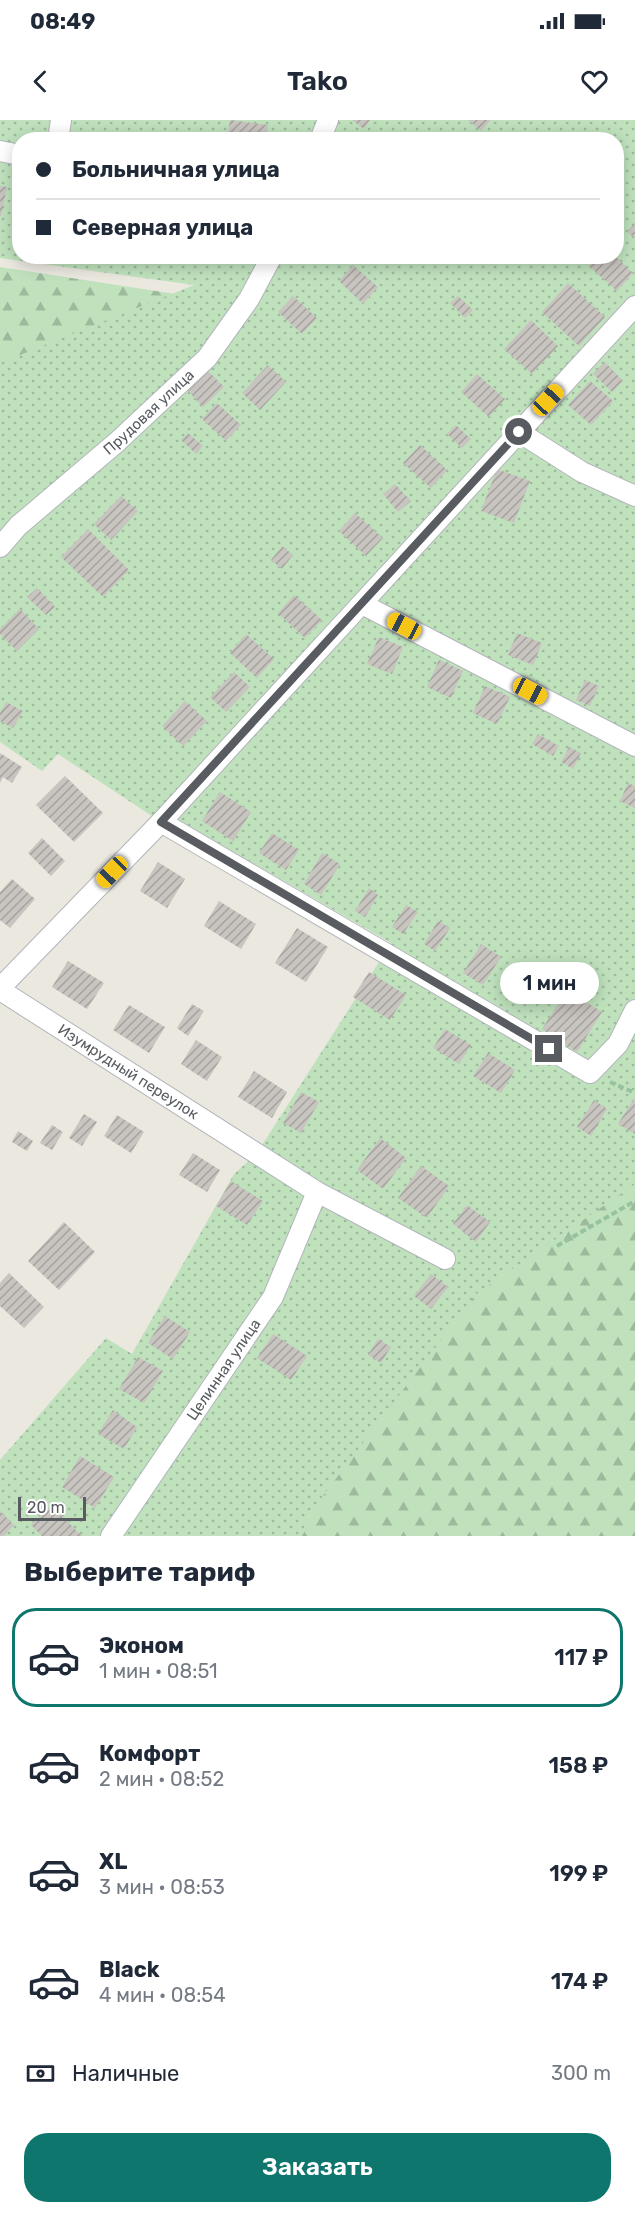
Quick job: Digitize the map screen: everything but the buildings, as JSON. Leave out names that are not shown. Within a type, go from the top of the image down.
[{"type":"street","name":"Прудовая улица","points":[[0,547],[18,526],[117,442],[207,358],[249,299],[268,264]]},
{"type":"street","points":[[0,989],[161,822],[635,306]]},
{"type":"street","points":[[519,432],[582,472],[635,496]]},
{"type":"street","points":[[362,604],[635,746]]},
{"type":"street","points":[[161,822],[590,1073],[618,1044],[635,1010]]},
{"type":"street","name":"Изумрудный переулок","points":[[0,989],[317,1191]]},
{"type":"street","points":[[317,1191],[445,1259]]},
{"type":"street","name":"Целинная улица","points":[[111,1536],[273,1297],[317,1191]]},
{"type":"path","points":[[557,1246],[635,1201]]},
{"type":"green space","points":[[0,120],[635,120],[635,1184],[475,1295],[319,1501],[299,1536],[0,1536],[0,1460],[106,1338],[132,1354],[234,1174],[257,1153],[391,943],[182,822],[161,822],[58,754],[42,771],[0,742],[0,363],[194,285],[43,264],[624,264],[624,132],[12,132],[12,260],[0,258]]},
{"type":"green space","points":[[0,267],[208,299],[0,376]]},
{"type":"green space","points":[[635,1158],[635,1536],[275,1536],[475,1269]]},
{"type":"route","points":[[519,432],[161,822],[549,1049]]}]
